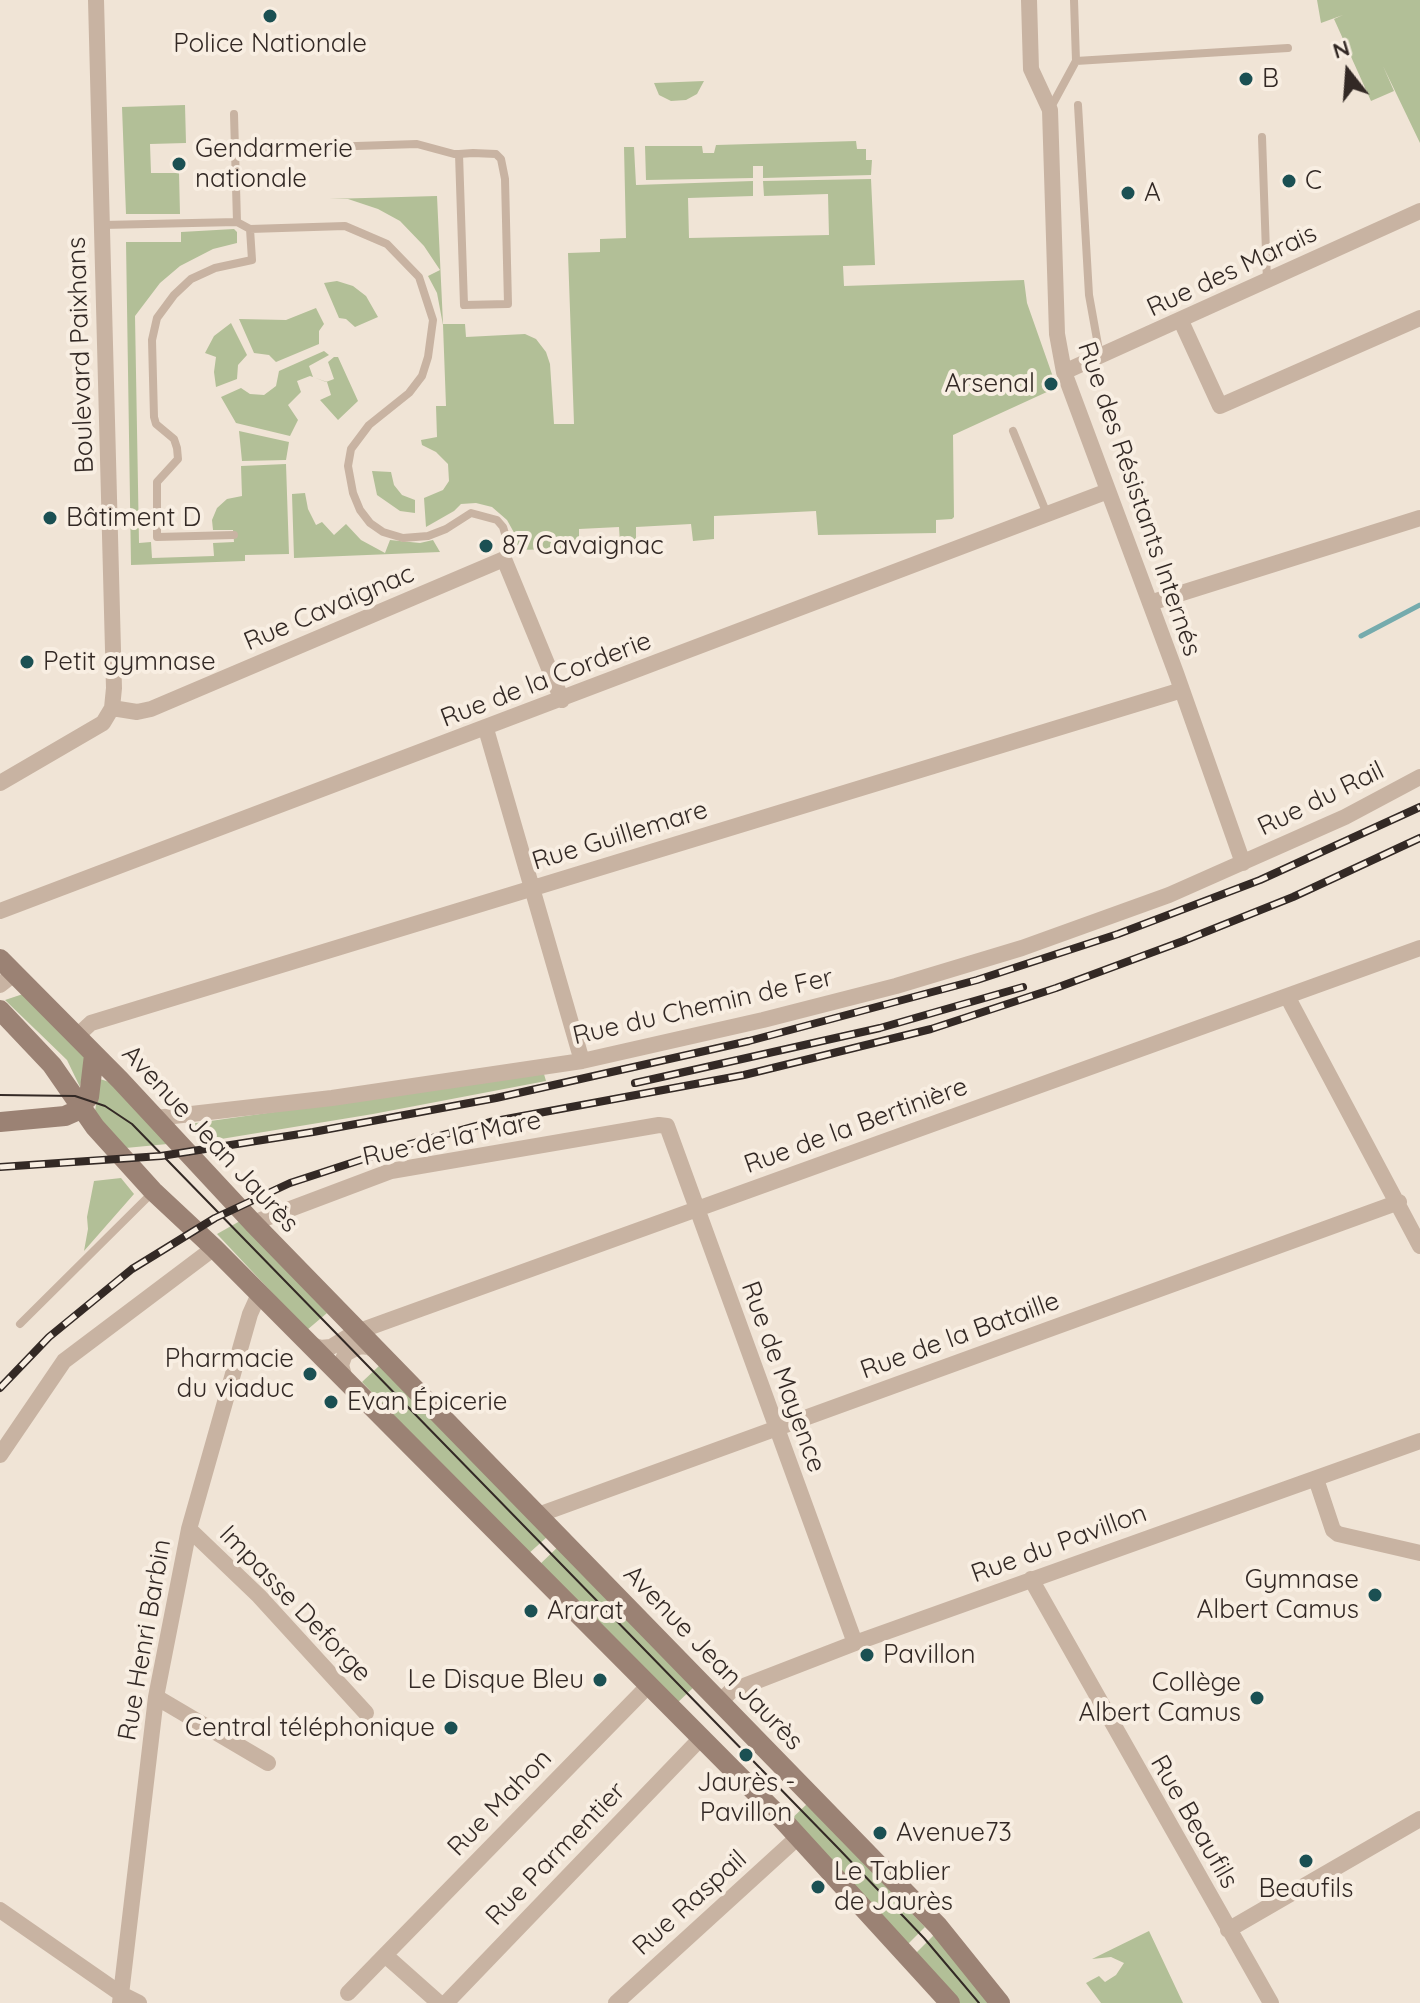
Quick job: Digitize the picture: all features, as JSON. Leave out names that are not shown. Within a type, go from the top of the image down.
[{"type":"main road","name":"Avenue Jean Jaurès","points":[[5,973],[77,1036],[253,1223],[938,1926],[1000,2003]]},
{"type":"main road","points":[[0,1010],[52,1065],[95,1127],[153,1191],[214,1248],[649,1685],[950,2003]]},
{"type":"main road","points":[[0,1122],[65,1116],[81,1107],[92,1088],[94,1055]]},
{"type":"main road","points":[[0,1129],[95,1127]]},
{"type":"street","name":"Boulevard Paixhans","points":[[96,0],[114,688],[112,708]]},
{"type":"street","name":"Rue des Résistants Internés","points":[[1029,0],[1031,69],[1050,110],[1057,334],[1064,372],[1243,863]]},
{"type":"street","name":"Rue des Marais","points":[[1064,372],[1420,211]]},
{"type":"street","points":[[1181,321],[1220,406],[1420,318]]},
{"type":"street","name":"Rue de la Corderie","points":[[0,911],[1108,491]]},
{"type":"street","points":[[1150,603],[1420,518]]},
{"type":"street","name":"Rue Cavaignac","points":[[112,708],[137,712],[151,709],[504,559]]},
{"type":"street","points":[[504,559],[562,700]]},
{"type":"street","name":"Rue Guillemare","points":[[77,1036],[91,1023],[1182,690]]},
{"type":"street","points":[[0,783],[103,723],[112,708]]},
{"type":"street","points":[[486,729],[582,1061]]},
{"type":"street","name":"Rue du Rail","points":[[1243,863],[1345,817],[1420,777]]},
{"type":"street","name":"Rue du Chemin de Fer","points":[[156,1118],[332,1098],[582,1061],[763,1020],[896,986],[1036,943],[1169,895],[1243,863]]},
{"type":"street","name":"Rue de la Bertinière","points":[[310,1344],[328,1348],[359,1331],[1420,948]]},
{"type":"street","points":[[1287,996],[1420,1246]]},
{"type":"street","name":"Rue de Mayence","points":[[667,1126],[855,1643]]},
{"type":"street","name":"Rue de la Mare","points":[[253,1223],[391,1171],[667,1126]]},
{"type":"street","name":"Rue de la Bataille","points":[[538,1515],[1399,1202]]},
{"type":"street","points":[[0,1455],[64,1361],[214,1248]]},
{"type":"street","name":"Rue Henri Barbin","points":[[120,1999],[156,1697],[189,1529],[250,1314],[259,1294]]},
{"type":"street","points":[[345,1379],[341,1361],[351,1349],[364,1346],[381,1355]]},
{"type":"street","name":"Rue du Pavillon","points":[[720,1702],[731,1691],[855,1643],[1420,1441]]},
{"type":"street","points":[[1316,1479],[1333,1530],[1338,1534],[1420,1553]]},
{"type":"street","name":"Impasse Deforge","points":[[189,1529],[259,1596],[366,1713]]},
{"type":"street","name":"Rue Beaufils","points":[[1031,1579],[1271,2003]]},
{"type":"street","name":"Rue Mahon","points":[[348,1993],[649,1685]]},
{"type":"street","points":[[156,1697],[268,1763]]},
{"type":"street","name":"Rue Parmentier","points":[[446,2003],[701,1738]]},
{"type":"street","points":[[1228,1930],[1420,1819]]},
{"type":"street","name":"Rue Raspail","points":[[616,2003],[797,1838]]},
{"type":"street","points":[[0,1910],[120,1999],[139,2003]]},
{"type":"street","points":[[385,1955],[439,2003]]},
{"type":"lane","points":[[1050,110],[1076,61],[1074,0]]},
{"type":"lane","points":[[1076,61],[1288,48]]},
{"type":"lane","points":[[1078,105],[1089,295],[1101,357]]},
{"type":"lane","points":[[234,114],[237,222]]},
{"type":"lane","points":[[1262,137],[1267,281]]},
{"type":"lane","points":[[235,150],[417,144],[438,152],[496,154],[503,166],[508,304],[464,305],[459,154]]},
{"type":"lane","points":[[102,225],[237,222],[250,229],[345,226],[387,244],[419,277],[433,320],[428,357],[422,376],[409,393],[356,439],[348,462],[353,493],[370,523],[383,532],[403,538],[428,536],[471,513],[497,520],[507,540],[504,559]]},
{"type":"lane","points":[[234,535],[157,537],[157,482],[178,459],[174,439],[156,424],[154,417],[152,340],[157,318],[191,279],[215,268],[252,260],[250,229]]},
{"type":"lane","points":[[1013,431],[1047,515]]},
{"type":"lane","points":[[20,1324],[153,1191]]},
{"type":"green space","points":[[1317,0],[1420,0],[1420,143],[1383,66],[1394,91],[1371,101],[1334,19],[1343,15],[1321,23]]},
{"type":"green space","points":[[704,81],[697,94],[686,100],[671,101],[659,95],[654,83]]},
{"type":"green space","points":[[185,105],[186,143],[150,144],[151,173],[179,173],[180,214],[126,214],[122,107]]},
{"type":"green space","points":[[856,141],[857,149],[866,149],[866,160],[872,160],[871,175],[763,178],[763,166],[753,166],[753,178],[646,180],[645,146],[702,146],[703,153],[714,153],[716,145]]},
{"type":"green space","points":[[624,147],[634,147],[636,185],[753,181],[753,196],[688,198],[689,238],[829,235],[828,194],[764,196],[763,181],[871,179],[875,265],[843,266],[844,286],[1024,280],[1027,303],[1053,377],[1045,381],[1049,391],[953,435],[954,517],[936,520],[936,533],[818,535],[816,511],[714,516],[714,539],[693,541],[691,524],[636,527],[636,543],[620,543],[619,527],[579,529],[579,541],[567,541],[567,549],[512,550],[517,538],[507,520],[492,507],[476,503],[461,504],[426,527],[424,498],[443,490],[449,481],[448,464],[436,452],[422,445],[421,440],[437,437],[436,406],[446,406],[443,325],[437,293],[428,276],[440,270],[424,246],[400,221],[378,209],[348,199],[329,199],[437,196],[443,324],[465,324],[466,337],[525,334],[536,339],[550,364],[554,424],[574,424],[568,253],[600,252],[600,239],[626,238]]},
{"type":"green space","points":[[234,229],[237,243],[213,249],[180,266],[160,283],[135,316],[139,543],[151,542],[152,558],[214,556],[213,543],[234,542],[233,530],[213,530],[212,520],[217,508],[227,499],[242,496],[241,466],[286,464],[289,554],[245,555],[245,561],[131,565],[126,242],[181,242],[181,232]]},
{"type":"green space","points":[[337,281],[353,286],[366,296],[378,317],[355,327],[346,319],[339,318],[324,283]]},
{"type":"green space","points":[[316,308],[324,324],[319,331],[319,344],[276,362],[269,355],[254,353],[239,319],[286,320]]},
{"type":"green space","points":[[231,323],[247,355],[238,365],[237,379],[216,387],[216,357],[205,353],[214,336]]},
{"type":"green space","points":[[324,351],[329,355],[309,366],[315,378],[310,376],[297,381],[301,392],[288,405],[298,420],[290,436],[236,423],[221,397],[241,388],[250,394],[264,395],[276,386],[279,371]]},
{"type":"green space","points":[[338,357],[358,401],[338,420],[320,400],[331,395],[326,382],[334,379],[328,362]]},
{"type":"green space","points":[[239,431],[289,442],[286,460],[242,461]]},
{"type":"green space","points":[[372,471],[391,472],[394,485],[402,495],[415,500],[415,513],[400,511],[377,495]]},
{"type":"green space","points":[[305,493],[316,525],[322,522],[334,535],[346,524],[361,540],[385,553],[390,540],[420,543],[433,540],[440,552],[294,558],[292,494]]},
{"type":"green space","points":[[23,994],[86,1058],[80,1087],[67,1060],[5,1000]]},
{"type":"green space","points":[[544,1074],[546,1081],[221,1139],[204,1141],[189,1124]]},
{"type":"green space","points":[[100,1079],[128,1088],[178,1143],[115,1149],[93,1124]]},
{"type":"green space","points":[[121,1178],[134,1194],[84,1251],[94,1181]]},
{"type":"green space","points":[[240,1221],[327,1313],[307,1330],[217,1234]]},
{"type":"green space","points":[[380,1365],[547,1537],[527,1555],[362,1382]]},
{"type":"green space","points":[[560,1545],[696,1685],[675,1705],[538,1566]]},
{"type":"green space","points":[[807,1804],[925,1927],[907,1945],[788,1822]]},
{"type":"green space","points":[[1149,1931],[1183,2003],[1101,2003],[1086,1983],[1099,1976],[1105,1982],[1116,1975],[1124,1963],[1111,1957],[1092,1959]]},
{"type":"green space","points":[[934,1935],[990,2003],[956,2003],[916,1953]]},
{"type":"waterway","points":[[1361,636],[1420,605]]},
{"type":"tram line","points":[[0,1095],[75,1096],[105,1106],[132,1124],[838,1848],[924,1938],[979,2003]]},
{"type":"railway","points":[[0,1167],[161,1156],[313,1132],[496,1098],[749,1041],[977,980],[1118,934],[1260,880],[1420,807]]},
{"type":"railway","points":[[0,1388],[49,1337],[132,1269],[215,1218],[290,1183],[403,1146],[490,1122],[744,1075],[931,1029],[1056,988],[1183,941],[1293,897],[1420,838]]},
{"type":"railway","points":[[635,1083],[880,1028],[1023,987]]},
{"type":"place","name":"Police Nationale","points":[[270,16]]},
{"type":"place","name":"B","points":[[1246,79]]},
{"type":"place","name":"Gendarmerie nationale","points":[[179,164]]},
{"type":"place","name":"C","points":[[1289,181]]},
{"type":"place","name":"A","points":[[1128,193]]},
{"type":"place","name":"Arsenal","points":[[1051,384]]},
{"type":"place","name":"Bâtiment D","points":[[50,518]]},
{"type":"place","name":"87 Cavaignac","points":[[486,546]]},
{"type":"place","name":"Petit gymnase","points":[[27,662]]},
{"type":"place","name":"Pharmacie du viaduc","points":[[310,1374]]},
{"type":"place","name":"Evan Épicerie","points":[[331,1402]]},
{"type":"place","name":"Gymnase Albert Camus","points":[[1375,1595]]},
{"type":"place","name":"Ararat","points":[[531,1611]]},
{"type":"place","name":"Pavillon","points":[[867,1655]]},
{"type":"place","name":"Le Disque Bleu","points":[[600,1680]]},
{"type":"place","name":"Collège Albert Camus","points":[[1257,1698]]},
{"type":"place","name":"Central téléphonique","points":[[451,1728]]},
{"type":"place","name":"Jaurès - Pavillon","points":[[746,1755]]},
{"type":"place","name":"Avenue73","points":[[880,1833]]},
{"type":"place","name":"Beaufils","points":[[1306,1861]]},
{"type":"place","name":"Le Tablier de Jaurès","points":[[818,1887]]}]
